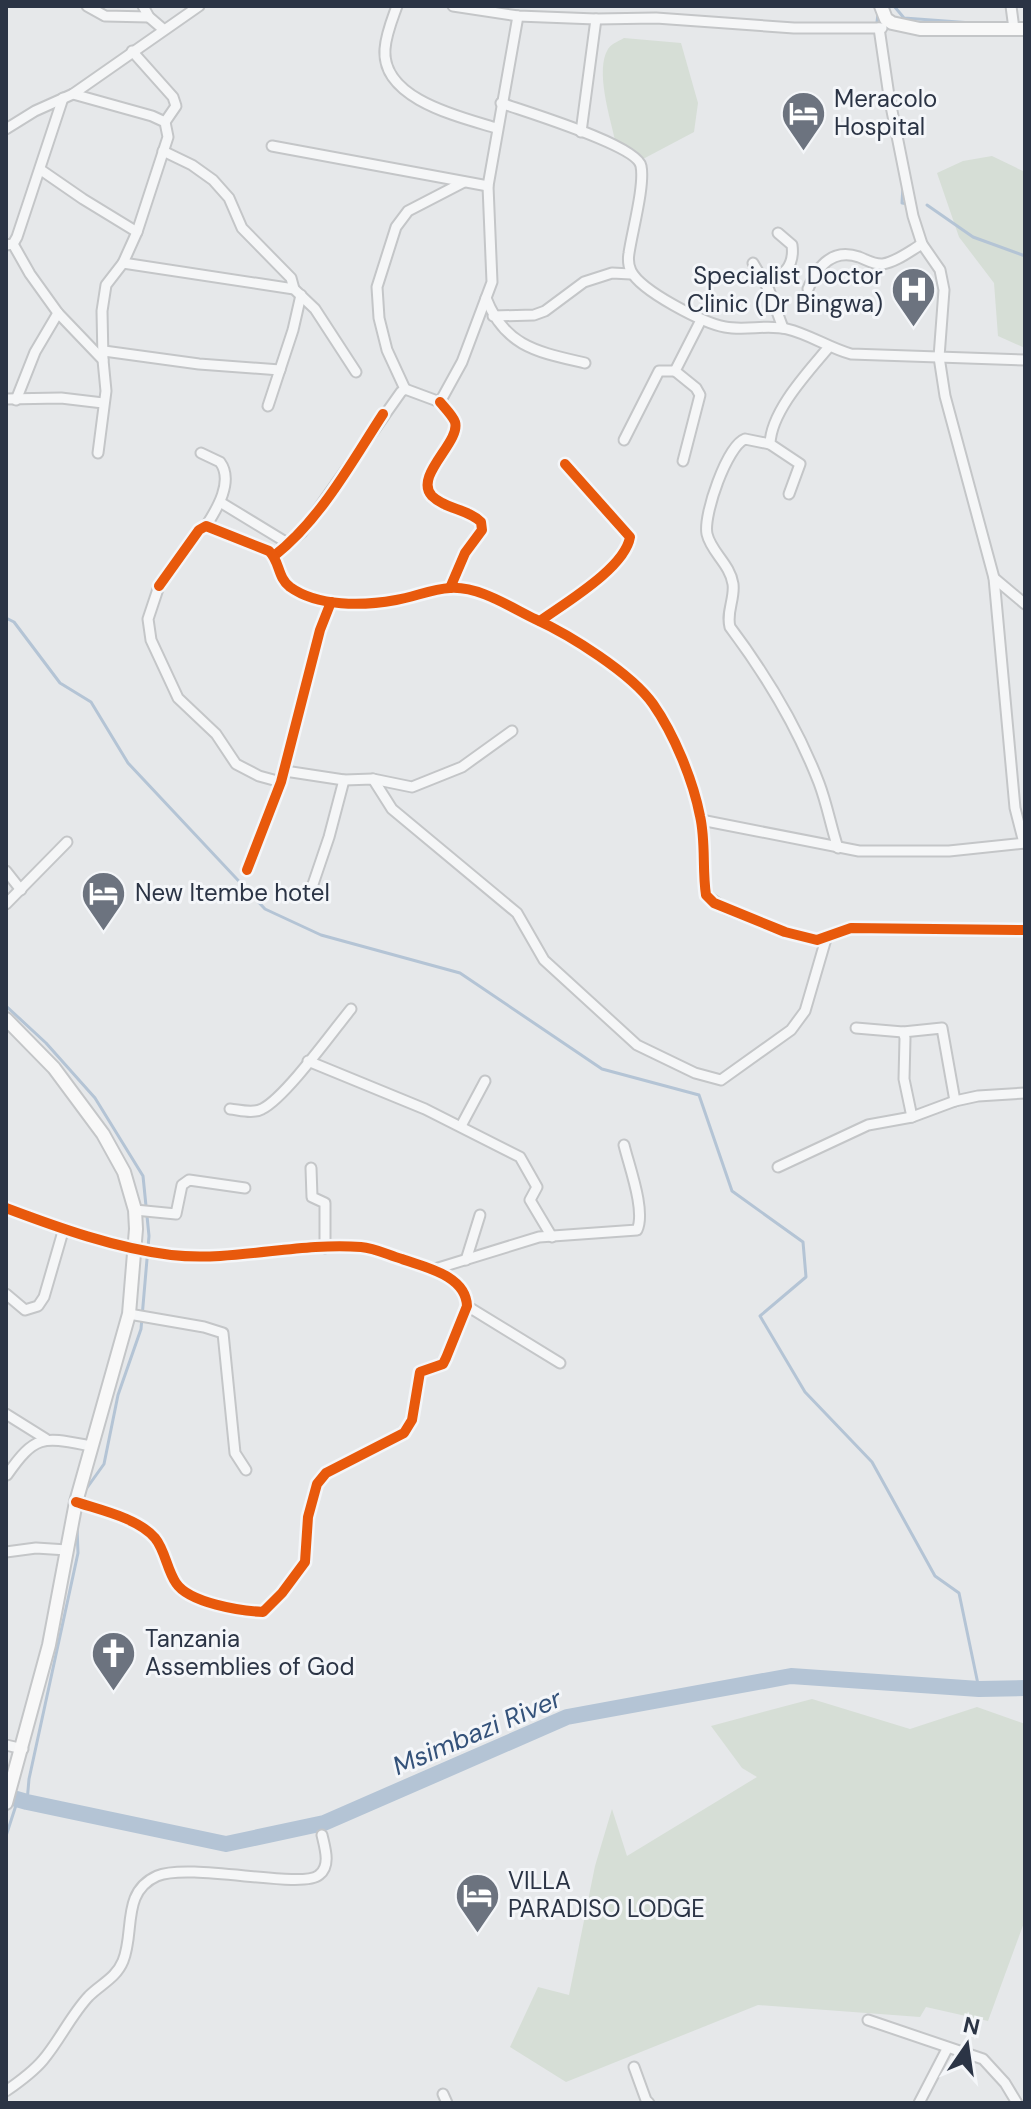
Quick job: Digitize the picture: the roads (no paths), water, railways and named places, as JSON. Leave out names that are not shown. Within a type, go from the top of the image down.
[{"type":"main road","points":[[881,6],[886,19],[892,23],[920,29],[1020,29]]},
{"type":"main road","points":[[6,1019],[54,1068],[103,1134],[124,1172],[135,1210],[129,1314],[76,1502],[49,1645],[6,1803]]},
{"type":"street","points":[[87,6],[105,16],[149,17]]},
{"type":"street","points":[[143,6],[149,17],[163,29]]},
{"type":"street","points":[[6,129],[68,96],[199,6]]},
{"type":"street","points":[[397,6],[385,50],[387,67],[400,84],[434,108],[496,128]]},
{"type":"street","points":[[453,6],[518,16],[656,18],[794,28],[879,28],[892,23]]},
{"type":"street","points":[[656,6],[656,18]]},
{"type":"street","points":[[1011,6],[1020,29]]},
{"type":"street","points":[[440,402],[462,362],[486,298],[493,269],[488,186],[518,16]]},
{"type":"street","points":[[581,132],[596,19]]},
{"type":"street","points":[[701,820],[859,851],[949,851],[1024,843],[1015,808],[994,578],[945,396],[939,357],[944,290],[940,270],[922,244],[913,216],[879,28]]},
{"type":"street","points":[[98,453],[106,379],[106,285],[123,263],[137,232],[168,137],[165,122],[176,106],[173,97],[132,51]]},
{"type":"street","points":[[68,96],[152,116],[165,122]]},
{"type":"street","points":[[68,96],[10,244],[58,313],[104,356],[280,370]]},
{"type":"street","points":[[501,103],[620,147],[637,157],[641,165],[628,263],[631,274]]},
{"type":"street","points":[[272,146],[488,186]]},
{"type":"street","points":[[163,151],[192,165],[213,180],[229,198],[242,228],[291,278],[297,292],[315,309],[356,372]]},
{"type":"street","points":[[41,170],[137,232]]},
{"type":"street","points":[[450,588],[465,553],[482,530],[481,522],[474,515],[432,496],[428,489],[429,476],[455,432],[455,423],[440,402],[405,389],[387,350],[379,318],[377,287],[396,227],[408,211],[464,182]]},
{"type":"street","points":[[766,284],[785,274],[792,259],[792,245],[778,233]]},
{"type":"street","points":[[808,289],[815,270],[822,263],[839,256],[856,256],[880,265],[922,244]]},
{"type":"street","points":[[123,263],[297,292]]},
{"type":"street","points":[[753,263],[766,284],[783,328]]},
{"type":"street","points":[[493,316],[534,315],[545,311],[584,282],[612,273],[631,274],[655,293],[701,320],[725,327],[747,330],[783,328],[828,348],[861,355],[1025,360]]},
{"type":"street","points":[[268,406],[280,370],[297,292]]},
{"type":"street","points":[[486,298],[493,316],[524,346],[585,363]]},
{"type":"street","points":[[58,313],[11,399],[61,398],[103,403]]},
{"type":"street","points":[[675,371],[701,320]]},
{"type":"street","points":[[770,444],[777,418],[792,393],[828,348]]},
{"type":"street","points":[[624,440],[659,371],[675,371],[700,395],[683,461]]},
{"type":"street","points":[[274,556],[289,544],[324,502],[383,414],[405,389]]},
{"type":"street","points":[[789,494],[800,464],[770,444],[745,439],[735,446],[713,496],[706,532],[733,581],[728,619],[730,627],[766,677],[789,718],[819,783],[838,848]]},
{"type":"street","points":[[201,453],[224,466],[225,484],[220,502],[206,526],[192,538],[159,586],[148,619],[151,640],[178,698],[216,734],[236,764],[251,773],[281,782]]},
{"type":"street","points":[[540,621],[592,583],[629,545],[627,531],[565,464]]},
{"type":"street","points":[[220,502],[289,544]]},
{"type":"street","points":[[206,526],[269,551],[274,556],[282,579],[290,587],[331,602],[396,600],[450,588],[481,593],[580,644],[623,675],[653,703],[679,753],[701,820],[706,895],[714,903],[785,932],[817,940],[843,930],[860,928],[1025,930]]},
{"type":"street","points":[[994,578],[1025,604]]},
{"type":"street","points":[[247,870],[285,771],[320,630],[331,602]]},
{"type":"street","points":[[285,771],[344,780],[373,779],[403,787],[425,783],[462,767],[512,731]]},
{"type":"street","points":[[373,779],[392,809],[517,913],[544,960],[594,1007],[637,1045],[695,1073],[721,1080],[791,1030],[805,1011],[826,939]]},
{"type":"street","points":[[309,896],[344,780]]},
{"type":"street","points":[[6,904],[67,842]]},
{"type":"street","points":[[6,871],[21,890]]},
{"type":"street","points":[[230,1109],[259,1111],[274,1100],[351,1009]]},
{"type":"street","points":[[856,1028],[903,1032],[942,1028],[955,1101]]},
{"type":"street","points":[[903,1032],[904,1079],[912,1117]]},
{"type":"street","points":[[308,1061],[461,1126],[520,1157],[537,1187],[530,1200],[552,1237]]},
{"type":"street","points":[[461,1126],[485,1081]]},
{"type":"street","points":[[778,1167],[868,1125],[912,1117],[978,1096],[1025,1093]]},
{"type":"street","points":[[435,1269],[527,1240],[637,1230],[640,1208],[624,1145]]},
{"type":"street","points":[[311,1168],[312,1197],[325,1203],[325,1248]]},
{"type":"street","points":[[135,1210],[176,1214],[182,1185],[189,1180],[245,1188]]},
{"type":"street","points":[[6,1208],[64,1228],[167,1254],[212,1257],[363,1247],[435,1269],[467,1297],[467,1306],[443,1364],[420,1372],[412,1420],[404,1433],[326,1473],[317,1484],[308,1517],[305,1562],[263,1612],[241,1611],[188,1594],[177,1586],[156,1539],[127,1520],[76,1502]]},
{"type":"street","points":[[466,1260],[480,1215]]},
{"type":"street","points":[[6,1294],[25,1310],[38,1306],[44,1297],[64,1228]]},
{"type":"street","points":[[467,1306],[560,1363]]},
{"type":"street","points":[[129,1314],[223,1333],[235,1453],[246,1470]]},
{"type":"street","points":[[6,1414],[46,1439],[91,1446]]},
{"type":"street","points":[[7,1475],[24,1451],[46,1439]]},
{"type":"street","points":[[6,1552],[36,1548],[67,1550]]},
{"type":"street","points":[[6,1745],[23,1749]]},
{"type":"street","points":[[6,2091],[43,2060],[89,1996],[114,1976],[123,1960],[134,1897],[143,1885],[160,1875],[182,1874],[308,1880],[318,1877],[324,1870],[327,1860],[322,1835]]},
{"type":"street","points":[[868,2020],[983,2059],[990,2064],[1017,2103]]},
{"type":"street","points":[[919,2103],[947,2049]]},
{"type":"street","points":[[634,2067],[649,2103]]},
{"type":"waterway","points":[[894,6],[904,18],[972,23]]},
{"type":"waterway","points":[[877,22],[878,14]]},
{"type":"waterway","points":[[903,185],[902,203],[908,204]]},
{"type":"waterway","points":[[927,205],[973,237],[1025,256]]},
{"type":"waterway","points":[[6,618],[14,622],[60,683],[91,702],[128,763],[265,909],[321,935],[460,973],[602,1069],[699,1095],[732,1191],[803,1242],[806,1277],[760,1316],[805,1392],[872,1462],[935,1576],[959,1593],[979,1689]]},
{"type":"waterway","points":[[6,1006],[46,1043],[95,1098],[143,1176],[149,1236],[141,1329],[118,1395],[104,1464],[84,1492]]},
{"type":"waterway","points":[[27,1802],[29,1779],[78,1553],[77,1526]]},
{"type":"waterway","name":"Msimbazi River","points":[[6,1796],[226,1844],[324,1823],[567,1717],[791,1676],[979,1689],[1025,1688]]},
{"type":"waterway","points":[[6,1836],[18,1799]]},
{"type":"place","name":"Meracolo Hospital","points":[[803,152]]},
{"type":"place","name":"Specialist Doctor Clinic (Dr Bingwa)","points":[[914,329]]},
{"type":"place","name":"New Itembe hotel","points":[[104,932]]},
{"type":"place","name":"Tanzania Assemblies of God","points":[[114,1692]]},
{"type":"place","name":"VILLA PARADISO LODGE","points":[[477,1934]]}]
